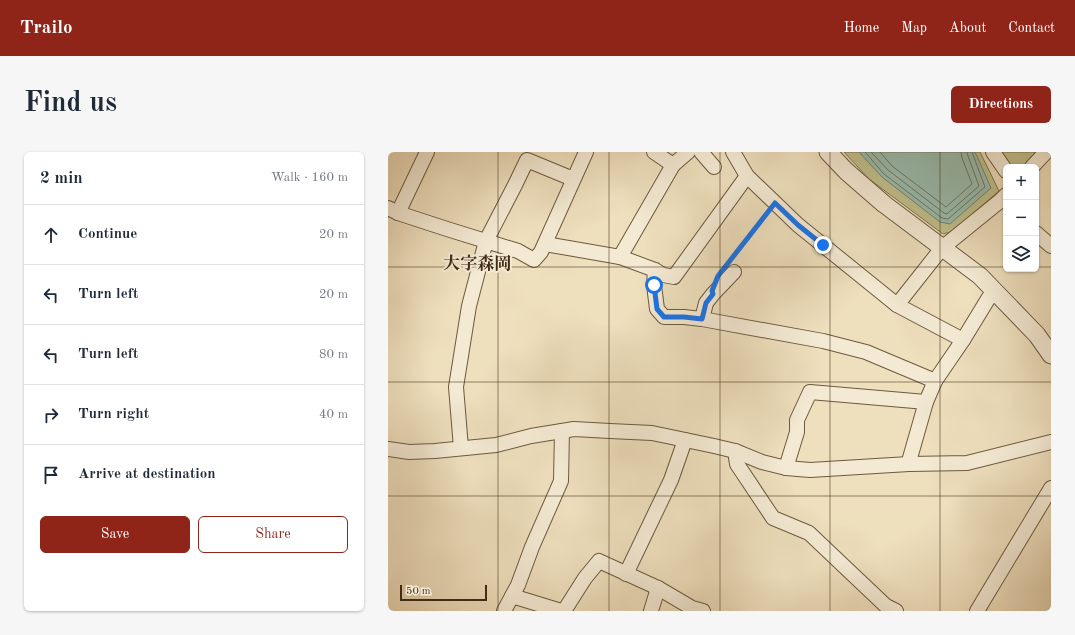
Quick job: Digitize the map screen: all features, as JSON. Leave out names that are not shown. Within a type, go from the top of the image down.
[{"type":"street","points":[[427,152],[393,211],[447,230],[518,251],[534,260],[541,252],[545,244],[586,152]]},
{"type":"street","points":[[654,152],[673,165]]},
{"type":"street","points":[[620,257],[673,165],[688,152]]},
{"type":"street","points":[[701,152],[714,167]]},
{"type":"street","points":[[733,152],[747,176],[798,225],[897,305],[963,340]]},
{"type":"street","points":[[828,152],[846,171],[884,204],[980,276],[1037,335],[1051,355]]},
{"type":"street","points":[[993,152],[1003,167]]},
{"type":"street","points":[[1035,164],[1046,152]]},
{"type":"street","points":[[461,448],[456,387],[469,306],[486,241],[527,160],[573,179]]},
{"type":"street","points":[[545,244],[620,257],[674,277],[747,176]]},
{"type":"street","points":[[897,305],[942,248],[1003,202]]},
{"type":"street","points":[[1039,236],[1051,246]]},
{"type":"street","points":[[702,319],[706,303],[731,268]]},
{"type":"street","points":[[655,270],[654,285],[657,309],[664,317],[702,319],[823,341],[866,352],[935,381]]},
{"type":"street","points":[[909,464],[926,402],[935,381],[994,290]]},
{"type":"street","points":[[786,468],[798,432],[797,420],[810,392],[926,402]]},
{"type":"street","points":[[388,449],[409,452],[435,452],[496,445],[531,436],[574,429],[652,433],[735,451],[762,462],[786,468],[810,470],[909,464],[968,463],[1051,442]]},
{"type":"street","points":[[504,611],[518,585],[532,547],[561,481],[562,431]]},
{"type":"street","points":[[626,574],[671,480],[685,440]]},
{"type":"street","points":[[735,451],[737,464],[773,518],[809,533],[886,606],[896,611]]},
{"type":"street","points":[[977,611],[1051,488]]},
{"type":"street","points":[[564,611],[585,578],[599,562],[658,588],[692,608],[703,611]]},
{"type":"street","points":[[651,611],[658,588]]},
{"type":"street","points":[[512,596],[560,611]]},
{"type":"path","points":[[731,268],[775,203]]},
{"type":"green space","points":[[844,152],[980,152],[999,191],[951,232],[943,234],[869,179]]},
{"type":"green space","points":[[999,152],[1037,152],[1027,164],[1006,164]]},
{"type":"water","points":[[859,152],[974,152],[991,188],[950,224],[940,222],[882,177]]},
{"type":"district","name":"大字森岡","points":[[477,263]]},
{"type":"route","points":[[654,285],[657,309],[664,317],[702,319],[706,303],[713,294],[712,291],[718,276],[775,203],[798,225],[823,245]]}]
